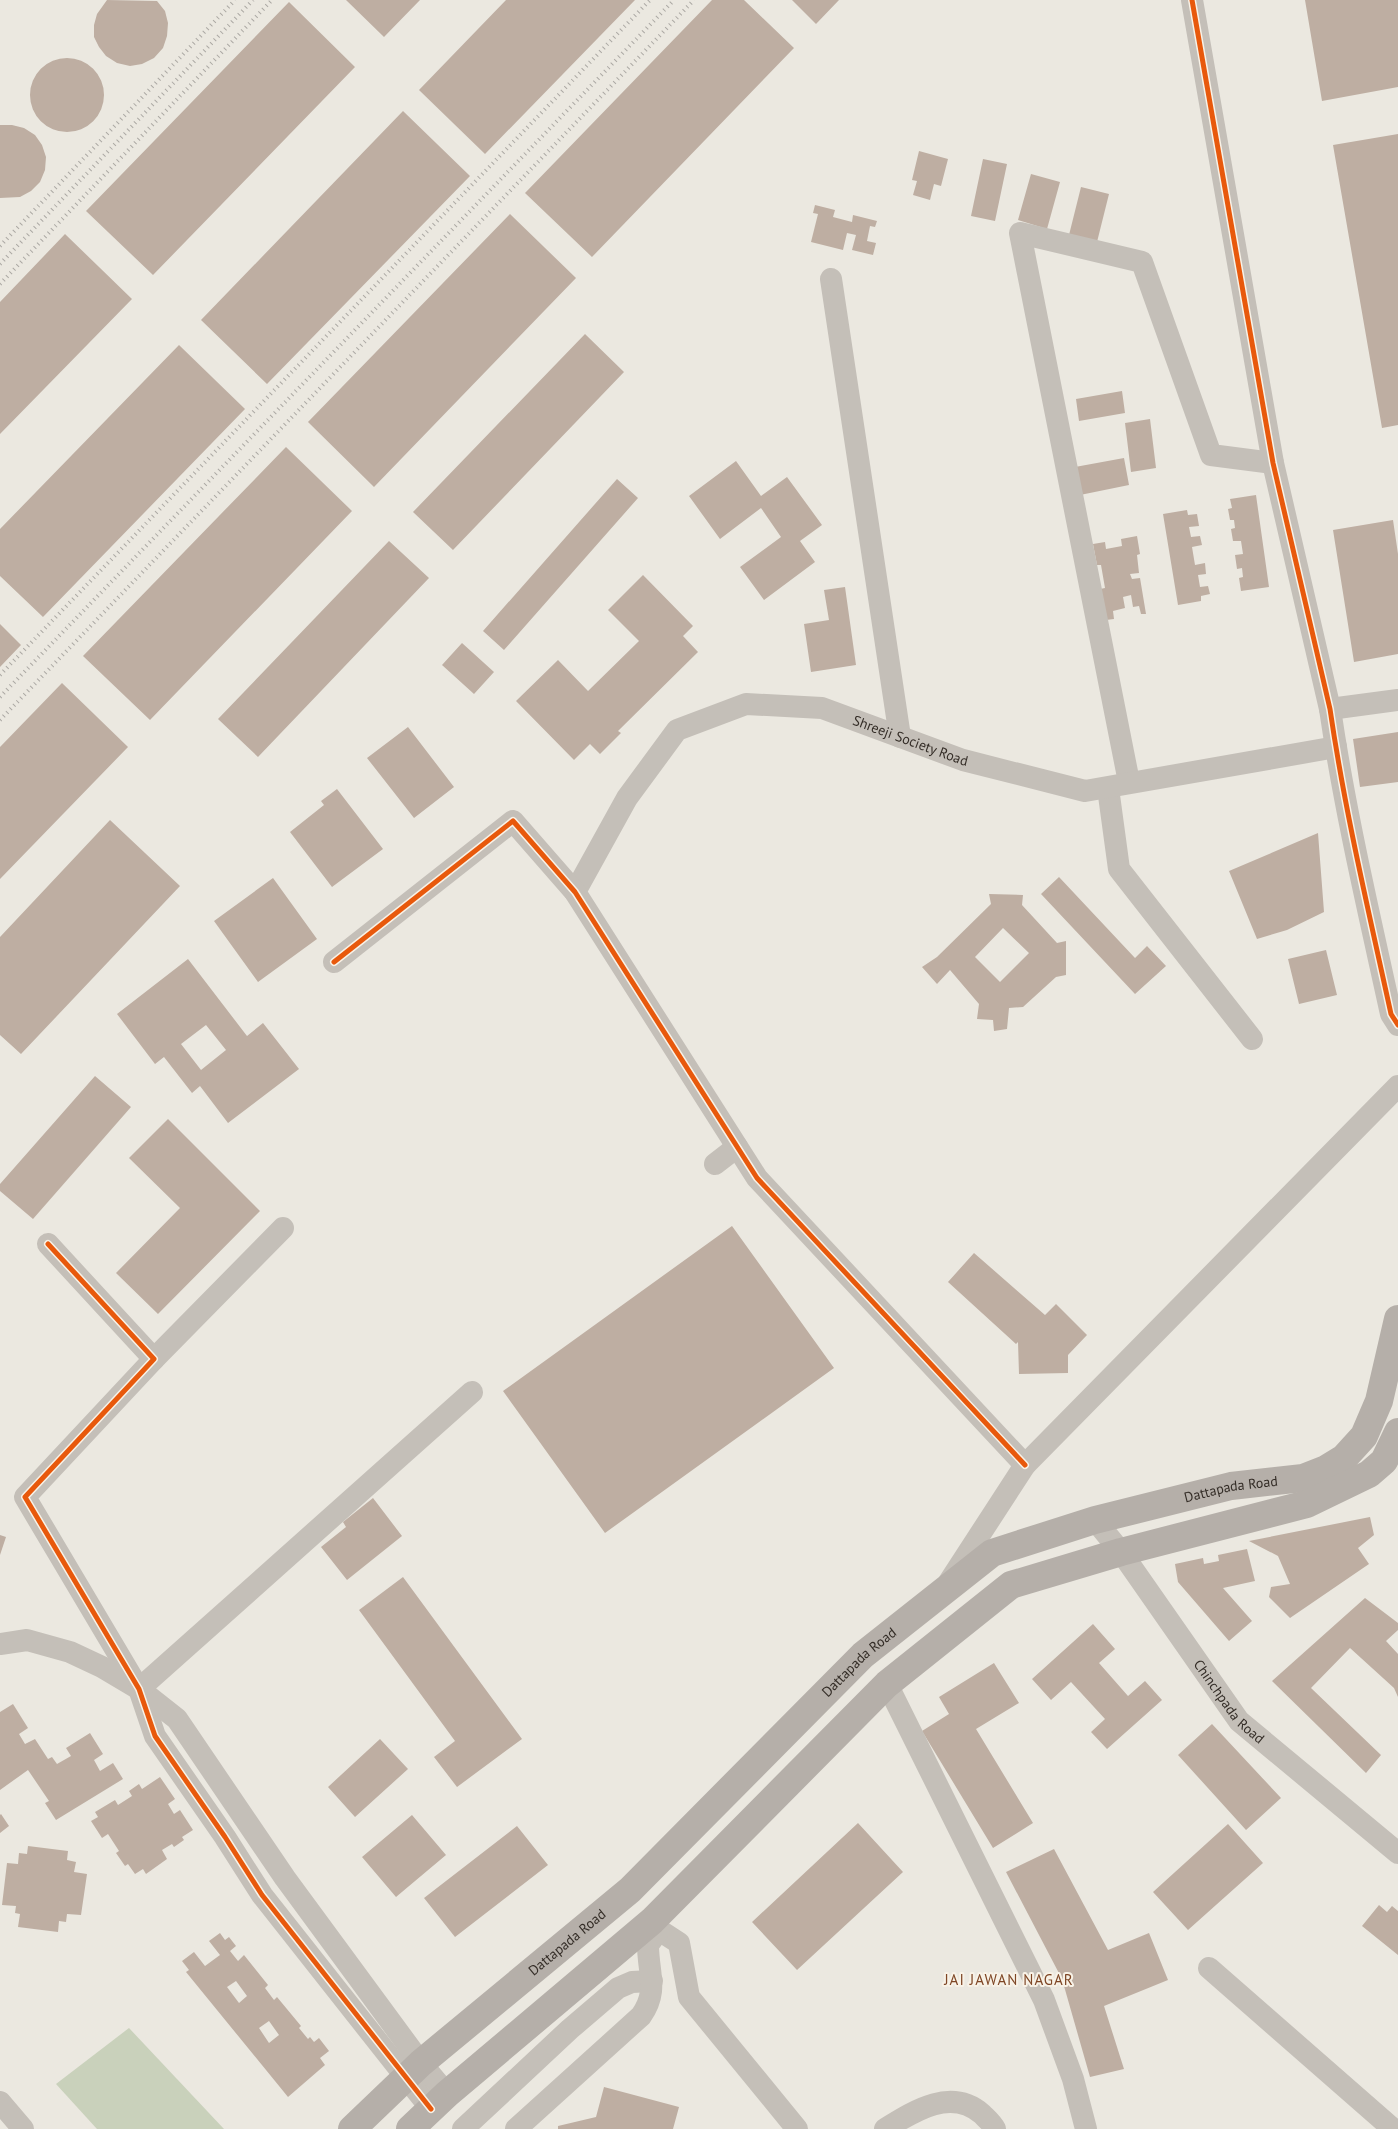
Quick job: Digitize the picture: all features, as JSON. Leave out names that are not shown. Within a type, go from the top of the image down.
[{"type":"main road","name":"Dattapada Road","points":[[352,2129],[414,2070],[630,1890],[863,1655],[992,1552],[1095,1520],[1231,1486],[1303,1478],[1326,1469],[1344,1458],[1364,1436],[1379,1401],[1398,1319]]},
{"type":"main road","points":[[410,2129],[439,2101],[656,1926],[887,1684],[1011,1585],[1121,1552],[1307,1504],[1369,1474],[1384,1461],[1398,1432]]},
{"type":"street","points":[[1192,0],[1273,463],[1330,709],[1371,924],[1391,1014],[1398,1024]]},
{"type":"street","points":[[1252,1038],[1119,869],[1118,785],[1020,233],[1142,262],[1211,455],[1273,463]]},
{"type":"street","points":[[831,279],[900,737]]},
{"type":"street","points":[[1330,709],[1398,700]]},
{"type":"street","name":"Shreeji Society Road","points":[[575,892],[627,798],[677,730],[746,704],[822,708],[963,760],[1085,791],[1336,748]]},
{"type":"street","points":[[334,962],[513,821],[575,892],[756,1178],[1025,1465]]},
{"type":"street","points":[[942,1593],[1025,1465],[1398,1086]]},
{"type":"street","points":[[715,1164],[737,1147]]},
{"type":"street","points":[[283,1228],[154,1359],[25,1497],[139,1689],[155,1736],[226,1837],[262,1895],[439,2101]]},
{"type":"street","points":[[48,1244],[154,1359]]},
{"type":"street","points":[[139,1689],[472,1392]]},
{"type":"street","name":"Chinchpada Road","points":[[1095,1520],[1121,1552],[1240,1721],[1398,1852]]},
{"type":"street","points":[[0,1644],[26,1640],[70,1652],[102,1667],[139,1689],[178,1718],[414,2070]]},
{"type":"street","points":[[887,1684],[1044,2000],[1072,2079],[1086,2129]]},
{"type":"street","points":[[169,1756],[192,1739]]},
{"type":"street","points":[[262,1895],[285,1878]]},
{"type":"street","points":[[516,2129],[535,2121],[641,2016],[651,1998],[652,1981],[648,1945],[656,1926],[679,1943],[689,1997],[797,2129]]},
{"type":"street","points":[[1209,1968],[1393,2129]]},
{"type":"street","points":[[463,2129],[570,2029],[618,1988],[632,1982],[652,1981]]},
{"type":"street","points":[[885,2129],[912,2112],[955,2101],[972,2106],[995,2129]]},
{"type":"street","points":[[0,2102],[22,2128]]},
{"type":"green space","points":[[129,2028],[224,2129],[97,2129],[56,2084]]},
{"type":"building","points":[[107,0],[157,1],[165,11],[168,23],[167,36],[163,48],[154,58],[142,64],[130,66],[117,63],[106,56],[94,37],[94,25],[97,14]]},
{"type":"building","points":[[346,0],[420,0],[384,37]]},
{"type":"building","points":[[506,0],[635,0],[485,154],[419,90]]},
{"type":"building","points":[[712,0],[744,0],[794,48],[592,257],[525,193]]},
{"type":"building","points":[[792,0],[839,0],[816,24]]},
{"type":"building","points":[[1305,0],[1398,0],[1398,87],[1322,101]]},
{"type":"building","points":[[289,2],[355,67],[153,275],[86,211]]},
{"type":"building","points":[[67,58],[88,64],[98,74],[104,95],[98,116],[88,126],[67,132],[46,126],[36,116],[30,95],[36,74],[46,64]]},
{"type":"building","points":[[403,111],[470,176],[267,384],[201,320]]},
{"type":"building","points":[[0,125],[24,128],[35,135],[42,145],[46,157],[45,170],[40,182],[31,191],[20,197],[0,198]]},
{"type":"building","points":[[1398,134],[1398,425],[1382,428],[1333,145]]},
{"type":"building","points":[[919,151],[948,159],[941,186],[934,184],[930,200],[913,195],[917,181],[912,180]]},
{"type":"building","points":[[983,159],[1007,164],[995,221],[971,216]]},
{"type":"building","points":[[1031,174],[1060,182],[1047,229],[1018,220]]},
{"type":"building","points":[[1081,187],[1109,194],[1096,246],[1068,239]]},
{"type":"building","points":[[815,205],[835,210],[833,217],[852,222],[853,215],[877,221],[875,227],[870,226],[867,241],[876,243],[873,255],[852,250],[856,235],[847,233],[843,250],[811,242],[818,214],[813,213]]},
{"type":"building","points":[[510,214],[576,278],[374,487],[308,422]]},
{"type":"building","points":[[65,234],[132,299],[0,434],[0,302]]},
{"type":"building","points":[[585,334],[624,372],[453,550],[413,512]]},
{"type":"building","points":[[179,345],[245,409],[43,617],[0,576],[0,529]]},
{"type":"building","points":[[1122,391],[1125,413],[1079,421],[1076,399]]},
{"type":"building","points":[[1150,419],[1156,468],[1131,472],[1125,423]]},
{"type":"building","points":[[286,447],[352,511],[150,720],[83,656]]},
{"type":"building","points":[[1124,458],[1129,485],[1080,495],[1075,467]]},
{"type":"building","points":[[736,461],[761,496],[787,477],[822,525],[800,541],[815,562],[764,600],[740,567],[781,537],[761,508],[720,539],[689,496]]},
{"type":"building","points":[[617,479],[638,498],[504,650],[483,631]]},
{"type":"building","points":[[1256,495],[1269,587],[1241,591],[1239,578],[1243,577],[1242,568],[1237,569],[1235,555],[1243,554],[1241,541],[1233,541],[1231,529],[1235,528],[1234,520],[1230,520],[1228,509],[1232,508],[1230,499]]},
{"type":"building","points":[[1187,510],[1188,515],[1197,514],[1199,526],[1189,527],[1191,537],[1200,536],[1202,545],[1192,547],[1195,565],[1205,563],[1206,574],[1198,575],[1200,587],[1208,586],[1210,594],[1201,596],[1201,601],[1178,605],[1163,514]]},
{"type":"building","points":[[1393,520],[1398,554],[1398,654],[1354,662],[1333,530]]},
{"type":"building","points":[[1137,536],[1140,554],[1137,555],[1139,573],[1130,574],[1132,579],[1140,578],[1146,614],[1141,614],[1139,606],[1133,607],[1131,595],[1123,597],[1125,608],[1113,611],[1114,619],[1106,620],[1100,589],[1105,588],[1101,565],[1097,565],[1093,544],[1105,542],[1106,549],[1122,546],[1121,539]]},
{"type":"building","points":[[389,541],[429,578],[258,757],[218,719]]},
{"type":"building","points":[[643,575],[693,626],[683,636],[698,652],[618,731],[621,733],[600,754],[590,744],[574,760],[516,701],[558,660],[588,691],[639,641],[608,610]]},
{"type":"building","points":[[845,587],[856,665],[811,672],[804,624],[829,620],[824,590]]},
{"type":"building","points":[[0,624],[21,645],[0,667]]},
{"type":"building","points":[[462,643],[494,672],[474,694],[442,665]]},
{"type":"building","points":[[62,683],[128,747],[0,879],[0,747]]},
{"type":"building","points":[[408,727],[454,787],[414,818],[367,758]]},
{"type":"building","points":[[1398,732],[1398,782],[1360,787],[1353,739]]},
{"type":"building","points":[[337,789],[383,849],[332,887],[290,832],[324,805],[321,801]]},
{"type":"building","points":[[110,820],[180,886],[21,1054],[0,1035],[0,937]]},
{"type":"building","points":[[1318,833],[1324,912],[1287,930],[1257,939],[1229,871]]},
{"type":"building","points":[[1059,877],[1135,958],[1147,946],[1166,966],[1135,994],[1041,894]]},
{"type":"building","points":[[273,878],[317,939],[258,982],[214,921]]},
{"type":"building","points":[[989,894],[1023,895],[1022,905],[1057,943],[1066,941],[1066,975],[1056,977],[1023,1007],[1009,1008],[1007,1029],[994,1031],[993,1020],[977,1019],[979,1004],[950,970],[937,984],[922,967],[937,957],[991,904]],"holes":[[[1003,928],[1029,953],[1000,982],[975,957]]]},
{"type":"building","points":[[1326,950],[1337,995],[1299,1004],[1288,959]]},
{"type":"building","points":[[188,959],[247,1036],[263,1023],[299,1069],[228,1123],[200,1086],[192,1093],[164,1057],[155,1064],[117,1014]],"holes":[[[206,1025],[226,1050],[201,1070],[181,1044]]]},
{"type":"building","points":[[95,1076],[131,1107],[33,1219],[0,1191],[0,1184]]},
{"type":"building","points":[[168,1119],[260,1211],[158,1314],[116,1273],[180,1208],[129,1158]]},
{"type":"building","points":[[732,1226],[834,1368],[605,1533],[503,1391]]},
{"type":"building","points":[[974,1253],[1045,1315],[1056,1304],[1087,1335],[1068,1355],[1068,1373],[1019,1374],[1018,1342],[1016,1344],[948,1282]]},
{"type":"building","points":[[373,1498],[402,1536],[347,1580],[321,1547],[346,1527],[343,1522]]},
{"type":"building","points":[[1370,1517],[1374,1535],[1358,1548],[1369,1564],[1290,1618],[1269,1597],[1271,1587],[1290,1584],[1278,1556],[1249,1541]]},
{"type":"building","points":[[0,1535],[6,1537],[0,1555]]},
{"type":"building","points":[[1247,1549],[1255,1581],[1223,1588],[1252,1621],[1229,1641],[1178,1582],[1175,1564],[1203,1558],[1204,1564],[1219,1561],[1218,1555]]},
{"type":"building","points":[[403,1577],[522,1739],[457,1787],[434,1757],[455,1741],[359,1610]]},
{"type":"building","points":[[1365,1598],[1398,1623],[1398,1630],[1386,1641],[1398,1654],[1398,1697],[1394,1688],[1350,1648],[1311,1688],[1381,1755],[1366,1773],[1272,1681]]},
{"type":"building","points":[[1093,1624],[1115,1649],[1099,1663],[1128,1696],[1145,1681],[1162,1700],[1107,1749],[1091,1732],[1105,1719],[1071,1682],[1051,1700],[1032,1679]]},
{"type":"building","points":[[994,1663],[1019,1703],[976,1729],[1033,1823],[993,1848],[922,1731],[949,1714],[939,1697]]},
{"type":"building","points":[[13,1704],[28,1728],[19,1734],[25,1744],[35,1739],[48,1759],[52,1757],[57,1764],[71,1756],[66,1748],[90,1733],[103,1754],[94,1760],[100,1771],[113,1763],[123,1779],[56,1820],[45,1803],[49,1801],[28,1770],[0,1790],[0,1712]]},
{"type":"building","points":[[1212,1724],[1281,1798],[1246,1830],[1178,1755]]},
{"type":"building","points":[[380,1739],[408,1769],[355,1817],[328,1787]]},
{"type":"building","points":[[160,1777],[175,1799],[168,1804],[174,1814],[180,1810],[193,1830],[182,1837],[184,1840],[174,1847],[172,1844],[162,1850],[167,1859],[146,1874],[143,1869],[135,1874],[128,1864],[125,1866],[116,1853],[119,1851],[108,1834],[102,1838],[91,1821],[98,1817],[95,1812],[115,1800],[118,1805],[132,1796],[129,1791],[139,1784],[142,1789]]},
{"type":"building","points":[[0,1815],[9,1826],[0,1833]]},
{"type":"building","points":[[412,1815],[446,1855],[396,1897],[362,1857]]},
{"type":"building","points":[[858,1823],[903,1872],[797,1970],[752,1922]]},
{"type":"building","points":[[1228,1824],[1263,1863],[1188,1930],[1153,1892]]},
{"type":"building","points":[[517,1826],[548,1865],[455,1937],[424,1898]]},
{"type":"building","points":[[28,1846],[68,1851],[67,1860],[76,1862],[74,1872],[87,1874],[81,1915],[67,1914],[66,1922],[59,1921],[58,1932],[18,1927],[20,1914],[15,1913],[16,1906],[2,1905],[7,1863],[18,1864],[19,1853],[27,1854]]},
{"type":"building","points":[[1054,1849],[1108,1950],[1149,1933],[1168,1980],[1104,2006],[1124,2069],[1090,2077],[1062,1979],[1006,1872]]},
{"type":"building","points":[[1379,1905],[1387,1912],[1392,1906],[1398,1911],[1398,1955],[1362,1926]]},
{"type":"building","points":[[220,1933],[225,1940],[229,1937],[236,1946],[230,1951],[238,1961],[244,1955],[268,1985],[265,1988],[274,2000],[277,1997],[301,2026],[299,2028],[308,2039],[310,2037],[314,2042],[319,2038],[329,2051],[320,2058],[325,2065],[288,2097],[186,1972],[189,1970],[182,1961],[194,1952],[205,1966],[220,1955],[209,1941]],"holes":[[[236,1981],[247,1996],[239,2003],[227,1987]],[[269,2021],[279,2035],[269,2043],[259,2028]]]},
{"type":"building","points":[[604,2087],[679,2107],[673,2129],[558,2129],[558,2126],[596,2117]]},
{"type":"railway","points":[[0,246],[235,0]]},
{"type":"railway","points":[[0,264],[253,0]]},
{"type":"railway","points":[[0,284],[272,0]]},
{"type":"railway","points":[[0,675],[650,0]]},
{"type":"railway","points":[[0,697],[674,0]]},
{"type":"railway","points":[[0,720],[694,0]]},
{"type":"cycle path","points":[[1192,0],[1273,463],[1330,709],[1350,824],[1391,1014],[1398,1025]]},
{"type":"cycle path","points":[[334,962],[513,821],[575,892],[757,1178],[1025,1465]]},
{"type":"cycle path","points":[[48,1244],[154,1359],[25,1497],[139,1689],[155,1736],[225,1837],[262,1895],[431,2109]]},
{"type":"district","name":"JAI JAWAN NAGAR","points":[[1009,1980]]}]
